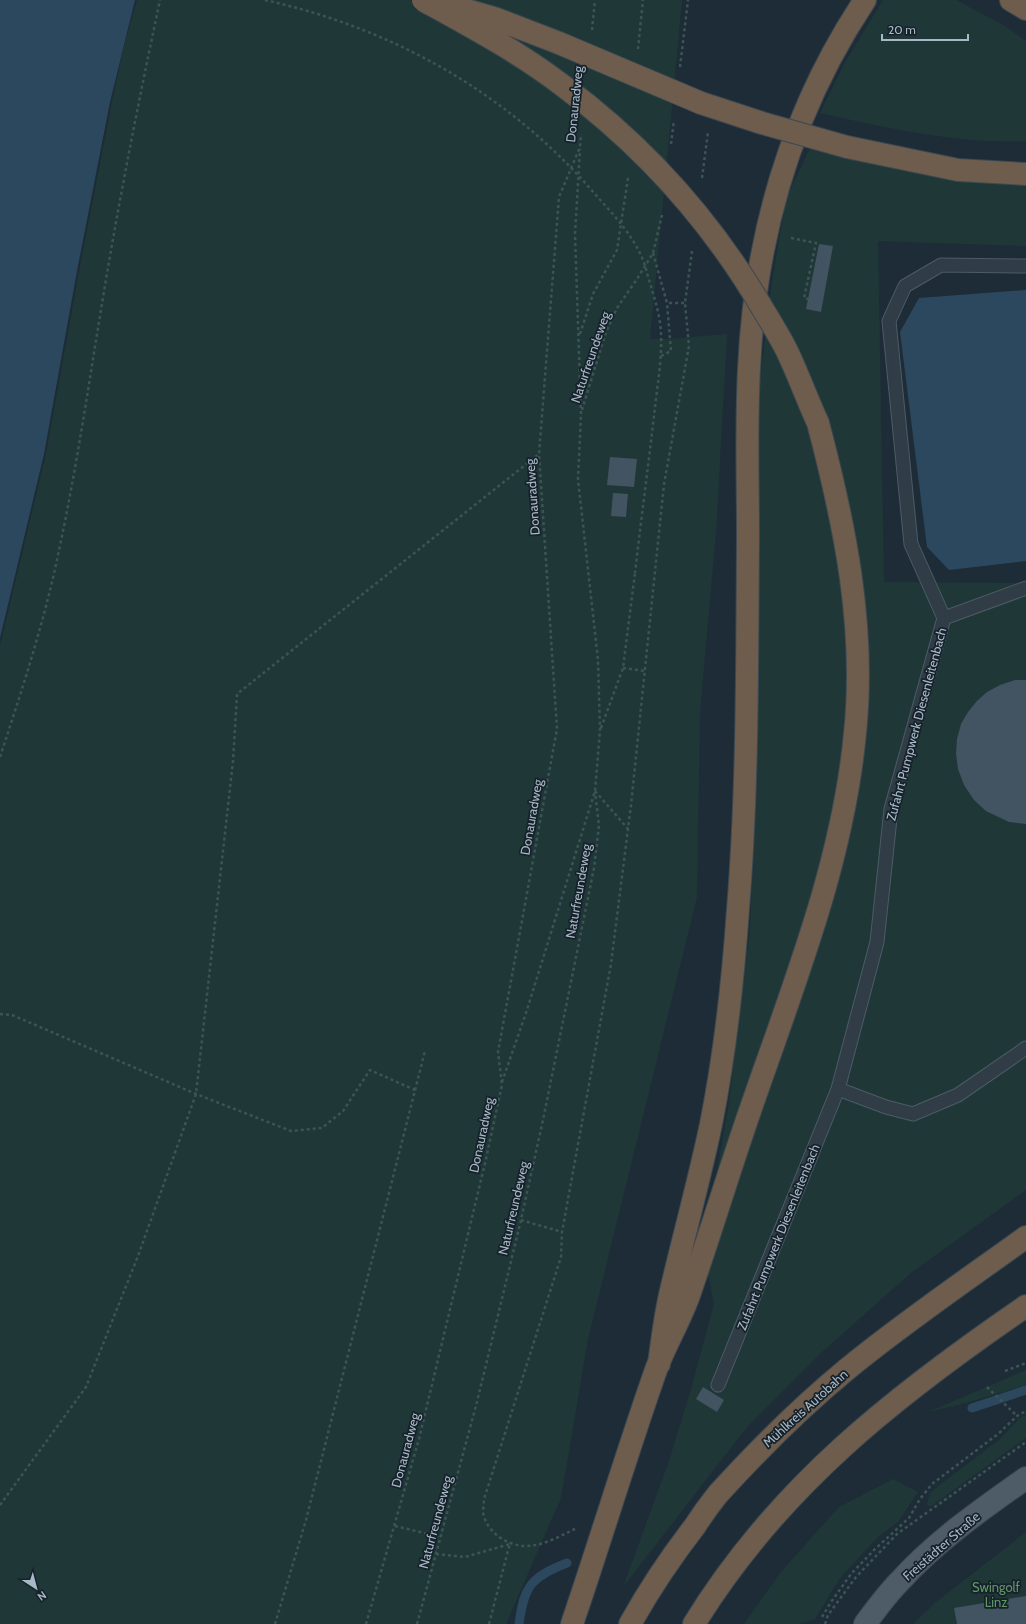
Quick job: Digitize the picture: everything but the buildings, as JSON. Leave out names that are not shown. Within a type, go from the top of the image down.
[{"type":"highway","points":[[423,0],[501,43],[562,84],[611,123],[662,173],[712,231],[747,282],[787,350],[818,423],[835,489],[848,553],[855,614],[858,675],[855,733],[847,798],[834,853],[805,952],[744,1128],[686,1303],[658,1364],[572,1624]]},
{"type":"highway","points":[[433,0],[494,18],[559,43],[701,104],[762,123],[847,147],[958,170],[1026,174]]},
{"type":"highway","points":[[658,1364],[669,1299],[712,1121],[726,1026],[738,909],[746,774],[749,369],[756,290],[774,202],[786,158],[794,136],[831,57],[865,0]]},
{"type":"highway","points":[[1012,0],[1026,9]]},
{"type":"highway","name":"Mühlkreis Autobahn","points":[[630,1624],[646,1594],[717,1496],[762,1447],[798,1412],[887,1338],[1026,1237]]},
{"type":"highway","points":[[694,1624],[744,1551],[811,1475],[861,1429],[907,1391],[1026,1306]]},
{"type":"main road","name":"Freistädter Straße","points":[[865,1624],[900,1580],[924,1557],[956,1530],[1026,1478]]},
{"type":"lane","name":"Zufahrt Pumpwerk Diesenleitenbach","points":[[718,1386],[838,1089],[877,942],[891,809],[944,618],[911,544],[889,321],[905,286],[941,265],[1026,266]]},
{"type":"lane","name":"Zufahrt Pumpwerk Diesenleitenbach","points":[[944,618],[1026,588]]},
{"type":"lane","points":[[838,1089],[886,1107],[913,1114],[958,1095],[1026,1048]]},
{"type":"path","points":[[0,757],[31,660],[61,542],[122,191],[160,0]]},
{"type":"path","points":[[265,0],[350,24],[401,45],[454,74],[498,103],[538,135],[571,166],[627,232],[643,260],[659,318],[661,356],[623,668],[600,730]]},
{"type":"path","points":[[592,31],[595,0]]},
{"type":"path","points":[[701,184],[709,128]]},
{"type":"path","name":"Donauradweg","points":[[366,1624],[419,1439],[486,1159],[502,1085],[498,1052],[557,729],[538,454],[559,197],[580,147],[581,132]]},
{"type":"path","points":[[502,1085],[595,791],[600,730],[598,660],[578,479],[581,414],[575,234],[580,147]]},
{"type":"path","name":"Naturfreundeweg","points":[[581,414],[606,332],[617,308],[653,253],[661,223]]},
{"type":"path","points":[[790,238],[816,243],[816,249],[804,298],[808,299]]},
{"type":"path","points":[[510,1544],[496,1535],[488,1525],[484,1512],[484,1499],[561,1257],[562,1232],[611,964],[628,830],[664,484],[689,346],[685,303],[693,247]]},
{"type":"path","points":[[653,253],[667,303],[671,350],[661,356]]},
{"type":"path","points":[[667,303],[685,303]]},
{"type":"path","points":[[0,1505],[86,1386],[138,1256],[196,1094],[232,769],[237,694],[538,454]]},
{"type":"path","points":[[623,668],[645,671]]},
{"type":"path","points":[[595,791],[628,830]]},
{"type":"path","name":"Naturfreundeweg","points":[[417,1624],[477,1402],[521,1220],[543,1120],[594,868],[599,825],[595,791]]},
{"type":"path","points":[[0,1014],[12,1015],[196,1094],[291,1131],[322,1128],[344,1111],[370,1070],[415,1090]]},
{"type":"path","points":[[275,1624],[306,1520],[425,1050]]},
{"type":"path","points":[[521,1220],[562,1232]]},
{"type":"path","points":[[1005,1371],[1026,1363]]},
{"type":"path","points":[[987,1387],[1017,1416]]},
{"type":"path","points":[[822,1617],[831,1602],[852,1574],[874,1550],[909,1518],[920,1499],[932,1484],[998,1434],[1017,1416],[1026,1412]]},
{"type":"path","points":[[825,1624],[828,1615],[856,1577],[897,1534],[1026,1442]]},
{"type":"path","points":[[395,1526],[441,1537]]},
{"type":"path","points":[[436,1554],[465,1557],[510,1544],[526,1546],[544,1543],[580,1528]]},
{"type":"path","points":[[489,1624],[510,1544]]},
{"type":"green space","points":[[137,0],[682,0],[650,339],[727,334],[716,532],[700,712],[697,897],[588,1339],[561,1498],[506,1624],[0,1624],[0,646],[46,454],[112,102],[123,50]]},
{"type":"green space","points":[[883,0],[956,0],[1005,26],[1026,41],[1026,141],[974,140],[922,134],[820,113],[845,62]]},
{"type":"green space","points":[[810,148],[976,160],[1026,166],[1026,246],[878,241],[884,582],[1026,583],[1026,1190],[912,1272],[821,1353],[747,1427],[623,1587],[669,1461],[691,1389],[714,1304],[703,1249],[729,1103],[750,929],[755,818],[760,381],[771,288],[786,199]]},
{"type":"green space","points":[[1026,1370],[1026,1385],[966,1403],[928,1412]]},
{"type":"green space","points":[[1026,1415],[1026,1438],[930,1507],[927,1505],[930,1493],[999,1440],[1020,1418]]},
{"type":"green space","points":[[893,1479],[918,1492],[899,1521],[877,1538],[840,1578],[815,1619],[799,1624],[744,1624],[780,1573],[839,1507]]},
{"type":"green space","name":"Swingolf Linz","points":[[1026,1532],[1026,1624],[913,1624],[936,1602]]},
{"type":"water","points":[[0,0],[135,0],[110,102],[77,271],[44,454],[0,638]]},
{"type":"water","points":[[1026,290],[1026,561],[949,570],[927,547],[900,332],[919,298]]},
{"type":"waterway","points":[[972,1408],[1026,1390]]},
{"type":"waterway","points":[[519,1624],[524,1600],[531,1584],[545,1573],[567,1563]]}]
